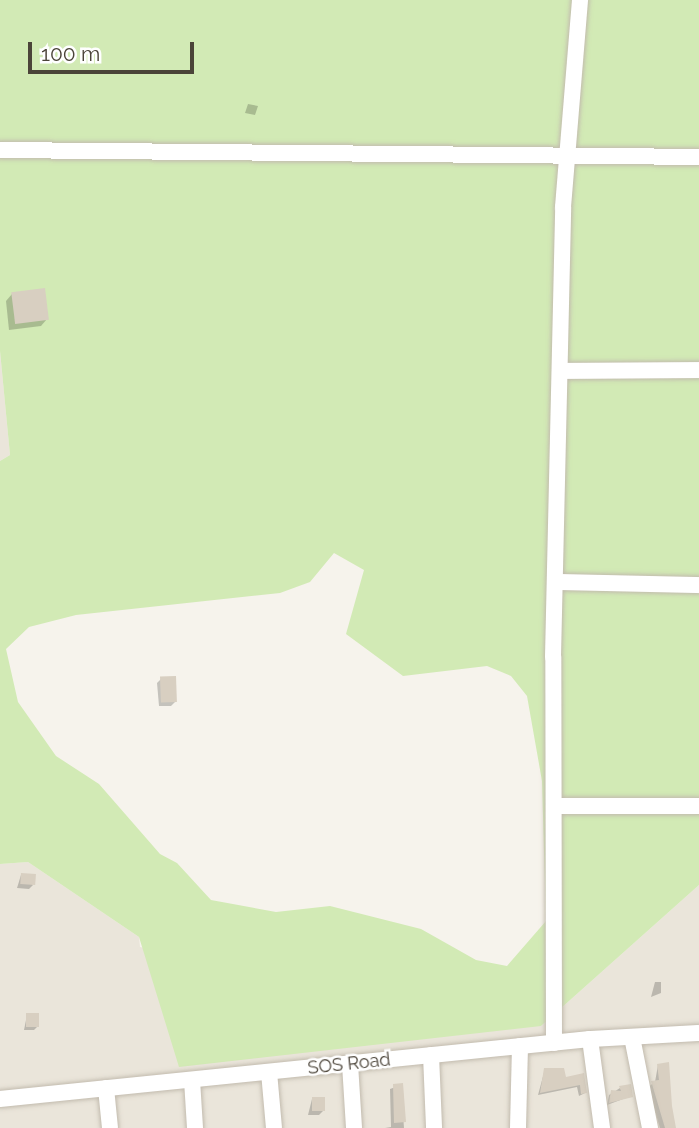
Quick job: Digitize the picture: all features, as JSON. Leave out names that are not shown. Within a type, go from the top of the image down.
[{"type":"street","points":[[554,1043],[555,582],[560,371],[568,157],[580,0]]},
{"type":"street","points":[[0,150],[699,157]]},
{"type":"street","points":[[560,371],[699,370]]},
{"type":"street","points":[[555,582],[699,584]]},
{"type":"street","points":[[554,806],[699,806]]},
{"type":"street","name":"SOS Road","points":[[0,1099],[590,1039],[699,1033]]},
{"type":"street","points":[[632,1037],[650,1128]]},
{"type":"street","points":[[590,1039],[602,1128]]},
{"type":"street","points":[[518,1128],[520,1046]]},
{"type":"street","points":[[431,1055],[434,1128]]},
{"type":"street","points":[[350,1064],[354,1128]]},
{"type":"street","points":[[269,1072],[274,1128]]},
{"type":"street","points":[[192,1080],[195,1128]]},
{"type":"street","points":[[106,1088],[110,1128]]},
{"type":"shaded area","points":[[0,351],[10,455],[0,461]]},
{"type":"shaded area","points":[[28,862],[139,937],[140,947],[541,1026],[699,885],[699,1128],[0,1128],[0,864]]},
{"type":"green space","points":[[0,0],[699,0],[699,885],[541,1026],[179,1067],[139,937],[28,862],[0,864],[0,461],[10,455],[0,351]],"holes":[[[334,553],[364,570],[346,634],[403,676],[487,666],[511,676],[527,696],[542,781],[546,921],[507,966],[476,960],[421,929],[330,906],[276,912],[211,900],[177,863],[160,854],[99,784],[56,756],[18,702],[6,649],[29,627],[76,615],[280,593],[310,582]]]},
{"type":"building","points":[[45,288],[49,320],[15,324],[11,292]]},
{"type":"building","points":[[176,676],[177,702],[161,703],[160,677]]},
{"type":"building","points":[[21,873],[36,874],[35,885],[20,884]]},
{"type":"building","points":[[26,1013],[39,1013],[39,1027],[26,1027]]},
{"type":"building","points":[[669,1062],[676,1128],[665,1128],[651,1081],[659,1080],[657,1064]]},
{"type":"building","points":[[544,1068],[564,1068],[566,1077],[584,1073],[587,1093],[581,1094],[580,1085],[540,1093]]},
{"type":"building","points":[[403,1083],[406,1122],[394,1123],[393,1084]]},
{"type":"building","points":[[631,1084],[633,1097],[609,1103],[611,1090],[621,1091],[619,1086]]},
{"type":"building","points":[[312,1097],[325,1097],[325,1111],[312,1111]]}]
